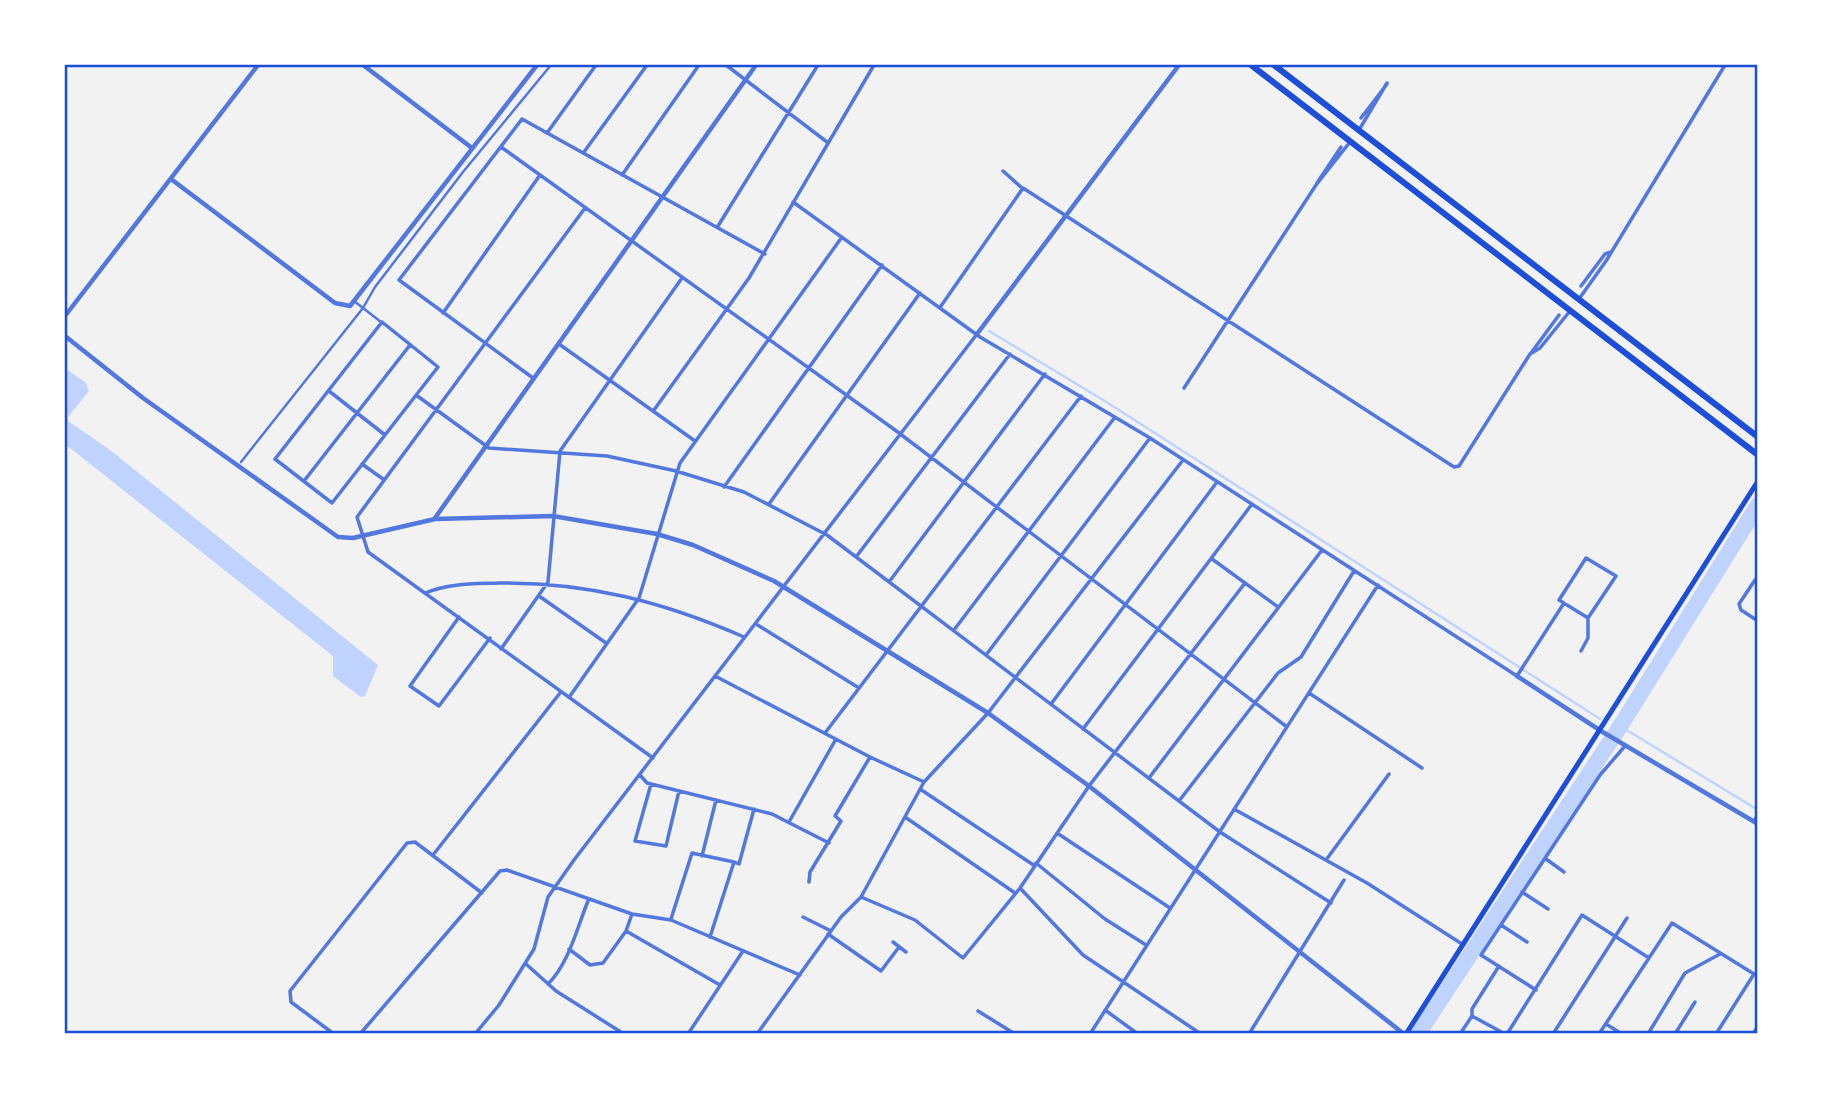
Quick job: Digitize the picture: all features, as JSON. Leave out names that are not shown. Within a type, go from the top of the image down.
[{"type":"highway","points":[[1251,65],[1572,309],[1758,455]]},
{"type":"highway","points":[[1274,65],[1758,437]]},
{"type":"main road","points":[[1405,1034],[1601,731],[1758,481]]},
{"type":"street","points":[[65,316],[258,65]]},
{"type":"street","points":[[363,65],[472,148]]},
{"type":"street","points":[[171,179],[335,303],[343,307],[350,306],[537,65]]},
{"type":"street","points":[[241,462],[363,308],[375,287],[456,181],[551,65]]},
{"type":"street","points":[[547,133],[596,65]]},
{"type":"street","points":[[584,152],[647,65]]},
{"type":"street","points":[[622,174],[699,65]]},
{"type":"street","points":[[726,65],[827,142]]},
{"type":"street","points":[[435,519],[756,65]]},
{"type":"street","points":[[718,226],[818,65]]},
{"type":"street","points":[[654,410],[765,254],[827,142],[874,65]]},
{"type":"street","points":[[475,1034],[526,964],[537,943],[548,897],[593,832],[786,587],[899,433],[977,334],[1179,65]]},
{"type":"street","points":[[1579,299],[1611,252],[1725,65]]},
{"type":"street","points":[[1359,130],[1387,83],[1361,118]]},
{"type":"street","points":[[533,378],[398,280],[522,119],[765,254]]},
{"type":"street","points":[[1316,185],[1351,140]]},
{"type":"street","points":[[501,147],[899,433],[1287,727]]},
{"type":"street","points":[[1184,388],[1341,147]]},
{"type":"street","points":[[1003,171],[1023,188],[1454,467],[1459,466],[1559,315]]},
{"type":"street","points":[[443,313],[540,175]]},
{"type":"street","points":[[941,307],[1023,188]]},
{"type":"street","points":[[793,202],[977,334],[1150,438],[1519,673],[1601,731],[1756,823],[1758,815]]},
{"type":"street","points":[[585,208],[357,516],[368,552],[653,758]]},
{"type":"street","points":[[570,696],[639,598],[676,471],[842,237]]},
{"type":"street","points":[[1581,286],[1605,254],[1611,252]]},
{"type":"street","points":[[724,487],[882,265]]},
{"type":"street","points":[[501,649],[548,582],[560,451],[682,278]]},
{"type":"street","points":[[769,504],[920,293]]},
{"type":"street","points":[[354,300],[438,366],[332,503],[275,459],[382,323]]},
{"type":"street","points":[[1531,354],[1540,348],[1572,309]]},
{"type":"street","points":[[65,336],[143,398],[338,537],[362,536],[435,519],[553,516],[657,534],[713,553],[786,587],[988,713],[1089,786],[1405,1034]]},
{"type":"street","points":[[559,344],[695,441]]},
{"type":"street","points":[[303,481],[410,345]]},
{"type":"street","points":[[856,557],[1010,354]]},
{"type":"street","points":[[889,582],[1045,374]]},
{"type":"street","points":[[329,390],[385,435]]},
{"type":"street","points":[[416,395],[486,445],[607,456],[676,471],[769,504],[824,533],[1220,832],[1331,903]]},
{"type":"street","points":[[825,733],[1081,396]]},
{"type":"street","points":[[954,631],[1115,417]]},
{"type":"street","points":[[986,655],[1150,438]]},
{"type":"street","points":[[757,1034],[830,932],[861,897],[924,782],[988,713],[1183,460]]},
{"type":"street","points":[[362,464],[383,479]]},
{"type":"street","points":[[1051,704],[1217,482]]},
{"type":"street","points":[[1083,729],[1252,504]]},
{"type":"street","points":[[1149,778],[1222,678],[1322,550]]},
{"type":"street","points":[[1581,650],[1588,638],[1588,618],[1616,576],[1586,558],[1559,600],[1588,618]]},
{"type":"street","points":[[1212,559],[1278,607]]},
{"type":"street","points":[[1179,801],[1278,673],[1301,657],[1354,570]]},
{"type":"street","points":[[1758,579],[1739,604],[1741,610],[1758,621]]},
{"type":"street","points":[[425,593],[456,584],[548,582],[639,598],[684,611],[744,637]]},
{"type":"street","points":[[861,897],[915,920],[963,958],[1020,888],[1089,786],[1245,583]]},
{"type":"street","points":[[1090,1034],[1378,585]]},
{"type":"street","points":[[539,596],[607,644]]},
{"type":"street","points":[[1519,673],[1564,603]]},
{"type":"street","points":[[459,617],[410,686],[439,706],[490,638]]},
{"type":"street","points":[[756,624],[859,688]]},
{"type":"street","points":[[715,677],[924,782]]},
{"type":"street","points":[[433,855],[560,693]]},
{"type":"street","points":[[1309,693],[1422,768]]},
{"type":"street","points":[[789,822],[836,739]]},
{"type":"street","points":[[1535,990],[1481,956],[1600,775],[1625,743]]},
{"type":"street","points":[[809,882],[810,872],[841,821],[835,816],[870,757]]},
{"type":"street","points":[[1326,860],[1389,774]]},
{"type":"street","points":[[640,775],[651,784],[754,809],[789,822],[830,843]]},
{"type":"street","points":[[651,784],[635,841],[666,846],[679,791]]},
{"type":"street","points":[[920,789],[1035,865],[1105,919],[1146,945]]},
{"type":"street","points":[[702,856],[716,800]]},
{"type":"street","points":[[671,919],[692,853],[739,864],[754,809]]},
{"type":"street","points":[[1234,809],[1326,860],[1464,945]]},
{"type":"street","points":[[905,817],[1016,893]]},
{"type":"street","points":[[1057,833],[1170,908]]},
{"type":"street","points":[[334,1034],[291,1002],[290,991],[407,842],[415,842],[482,893]]},
{"type":"street","points":[[1545,859],[1564,872]]},
{"type":"street","points":[[710,937],[734,862]]},
{"type":"street","points":[[360,1034],[500,871],[507,870],[588,901],[632,914],[671,919],[800,975]]},
{"type":"street","points":[[1249,1034],[1344,880]]},
{"type":"street","points":[[1020,888],[1083,954],[1201,1034]]},
{"type":"street","points":[[1522,892],[1548,909]]},
{"type":"street","points":[[548,984],[556,975],[569,949],[588,901]]},
{"type":"street","points":[[569,949],[590,965],[603,963],[625,931],[632,914]]},
{"type":"street","points":[[1472,1016],[1506,1034],[1582,915],[1649,958]]},
{"type":"street","points":[[803,916],[830,932],[881,971],[899,947]]},
{"type":"street","points":[[1553,1034],[1627,918]]},
{"type":"street","points":[[1599,1034],[1672,923],[1756,976],[1717,1034]]},
{"type":"street","points":[[1501,925],[1527,943]]},
{"type":"street","points":[[625,931],[720,985]]},
{"type":"street","points":[[893,942],[906,952]]},
{"type":"street","points":[[688,1034],[743,951]]},
{"type":"street","points":[[1648,1034],[1685,973],[1720,954]]},
{"type":"street","points":[[526,964],[548,984],[624,1034]]},
{"type":"street","points":[[1460,1034],[1472,1016],[1472,1009],[1499,967]]},
{"type":"street","points":[[1675,1034],[1695,1002]]},
{"type":"street","points":[[1105,1010],[1138,1034]]},
{"type":"street","points":[[978,1011],[1015,1034]]},
{"type":"street","points":[[1606,1024],[1622,1034]]},
{"type":"street","points":[[1753,1034],[1758,1026]]},
{"type":"water","points":[[65,368],[86,383],[89,391],[68,417],[68,421],[110,450],[378,665],[365,696],[361,697],[333,676],[333,656],[65,444]]},
{"type":"waterway","points":[[989,331],[1108,403],[1600,719]]},
{"type":"waterway","points":[[1418,1034],[1621,725],[1758,505]]},
{"type":"waterway","points":[[1615,723],[1758,810]]}]
